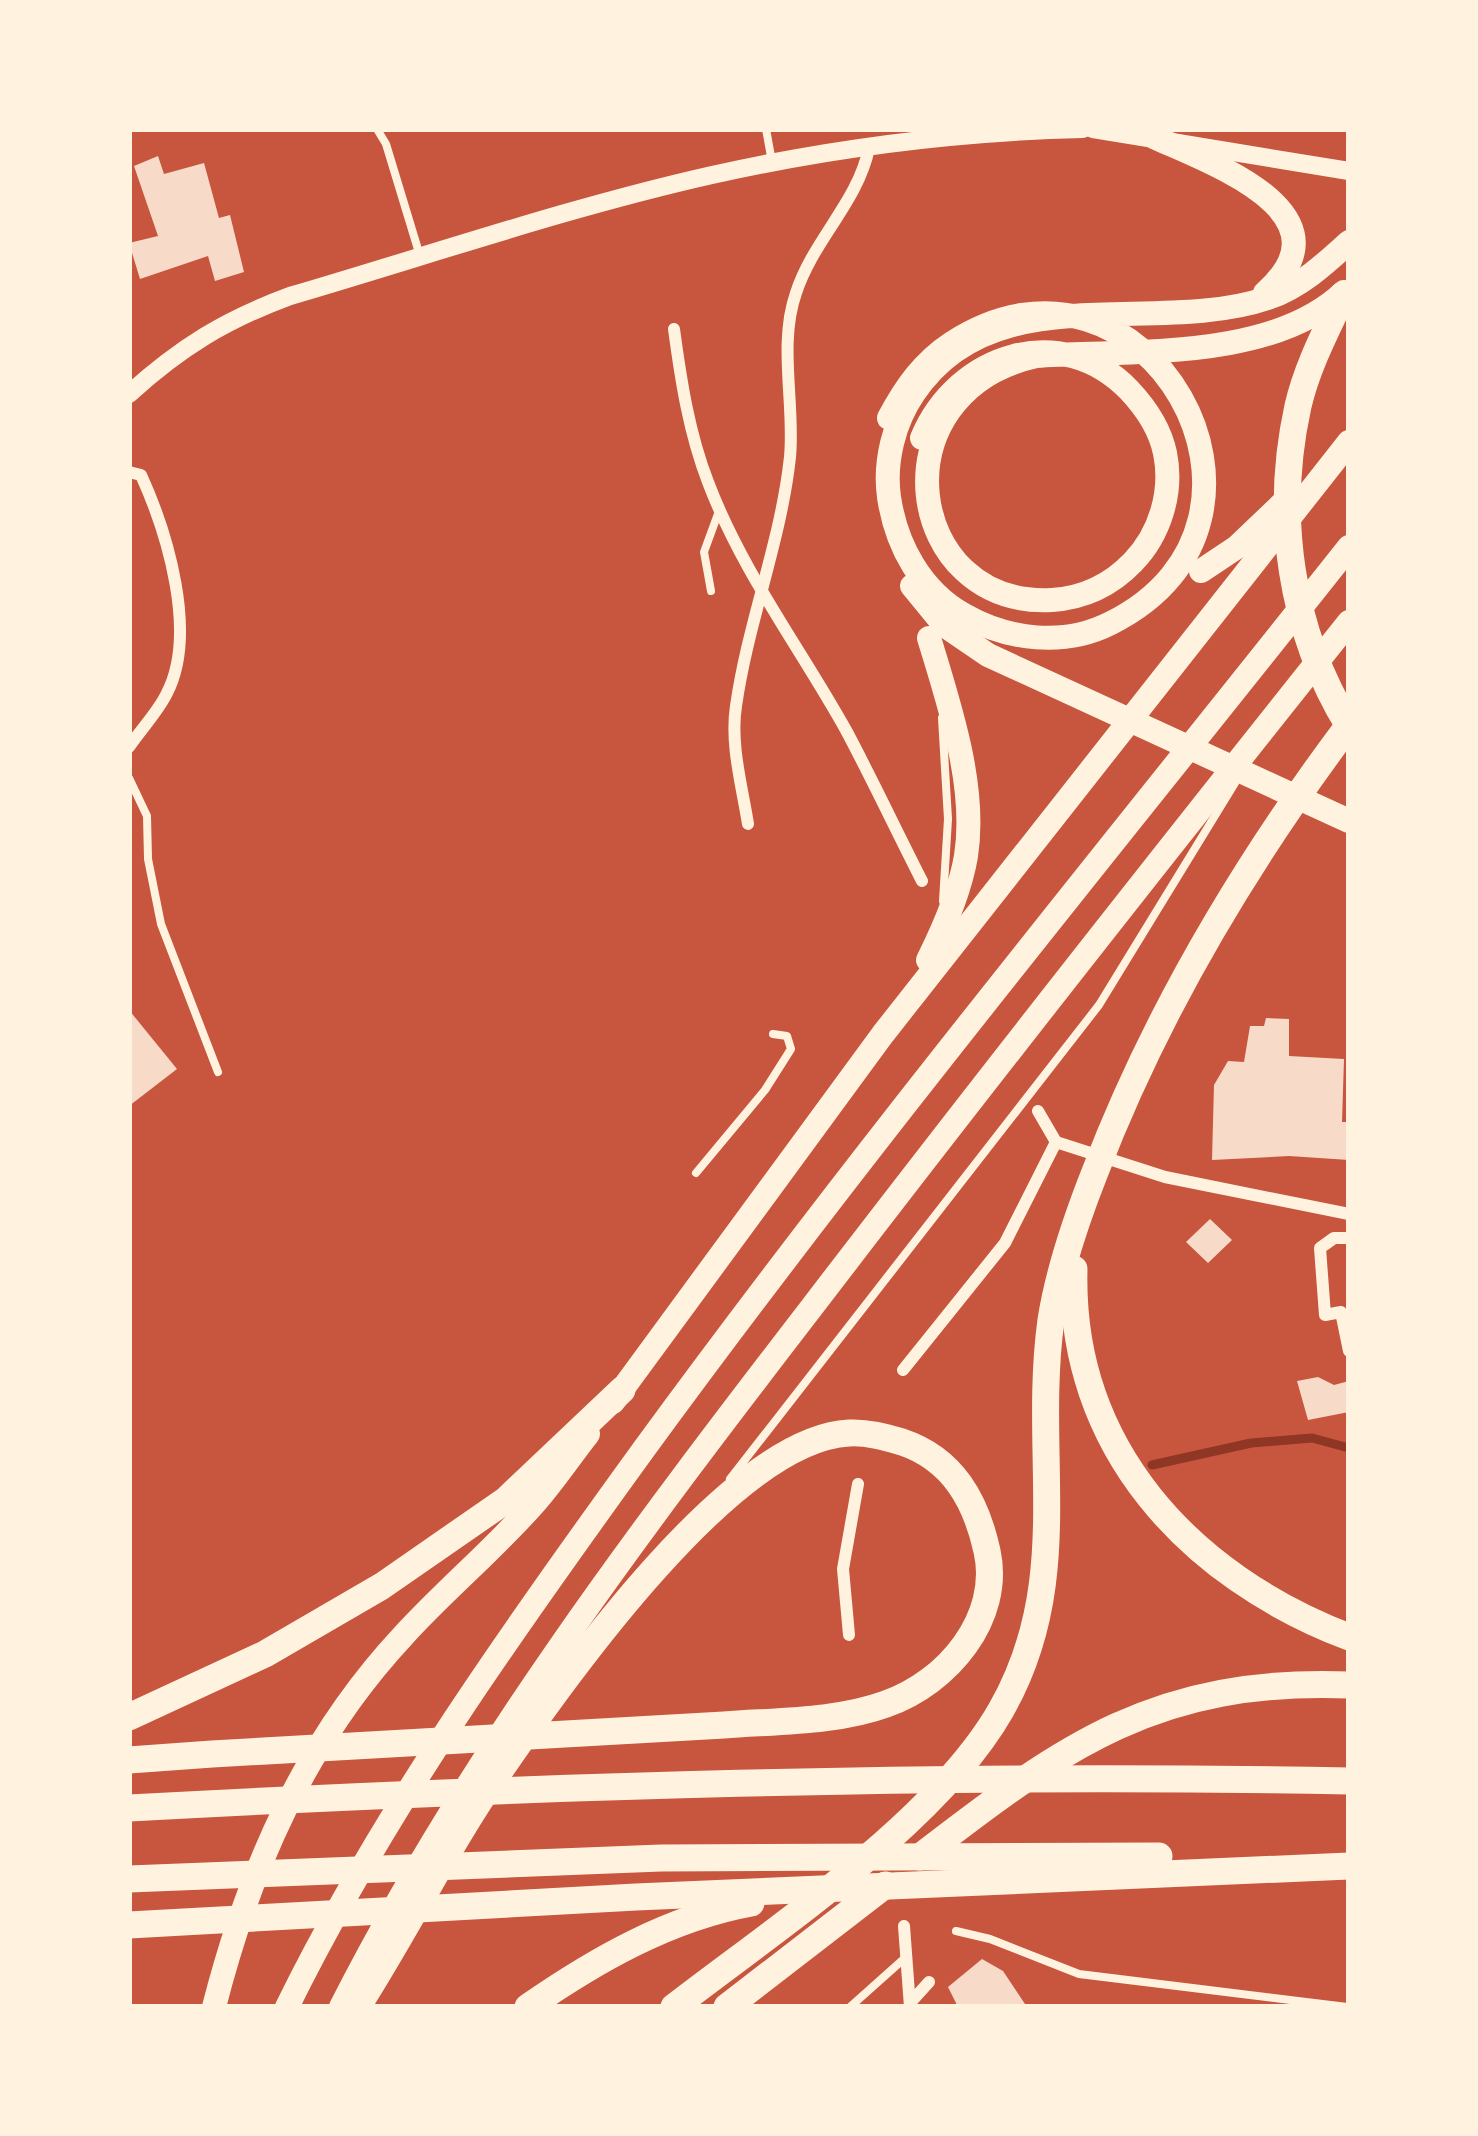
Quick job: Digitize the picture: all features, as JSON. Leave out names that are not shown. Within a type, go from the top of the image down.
[{"type":"highway","points":[[1154,137],[1257,185],[1282,213],[1292,247],[1289,264],[1264,293],[1241,305]]},
{"type":"highway","points":[[893,422],[931,372],[960,348],[992,332],[1045,319],[1241,305],[1292,288],[1349,242]]},
{"type":"highway","points":[[926,441],[944,398],[974,372],[1030,351],[1077,357],[1121,383],[1153,421],[1166,455],[1163,508],[1138,556],[1094,591],[1041,601],[1007,594],[961,565],[940,536],[926,484],[926,441],[944,416],[968,388],[1017,360],[1201,346],[1280,331],[1325,309],[1346,290]]},
{"type":"highway","points":[[674,2007],[892,1833],[975,1751],[1000,1711],[1034,1638],[1047,1557],[1048,1358],[1060,1273],[1076,1222],[1116,1116],[1214,930],[1349,725],[1313,650],[1293,580],[1286,513],[1299,404],[1312,362],[1346,290]]},
{"type":"highway","points":[[888,486],[905,552],[938,597],[986,626],[1045,638],[1104,627],[1156,591],[1188,548],[1205,477],[1202,443],[1191,412],[1160,367],[1118,333],[1069,315],[1011,317],[956,340],[925,364],[893,422],[888,486],[889,520],[911,584],[931,613],[988,655],[1349,820]]},
{"type":"highway","points":[[1201,571],[1263,524],[1349,430]]},
{"type":"highway","points":[[214,2007],[234,1930],[262,1858],[309,1763],[400,1639],[533,1505],[883,1034],[1349,442]]},
{"type":"highway","points":[[287,2007],[347,1896],[426,1767],[522,1621],[698,1376],[1349,548]]},
{"type":"highway","points":[[341,2007],[474,1778],[662,1507],[909,1179],[1349,622]]},
{"type":"highway","points":[[883,1034],[939,938],[966,854],[967,802],[929,638]]},
{"type":"highway","points":[[1290,809],[1349,744]]},
{"type":"highway","points":[[1076,1222],[1074,1310],[1082,1366],[1117,1449],[1141,1487],[1174,1527],[1251,1589],[1312,1623],[1349,1637]]},
{"type":"highway","points":[[129,1717],[265,1654],[382,1586],[506,1500],[622,1390]]},
{"type":"highway","points":[[129,1760],[212,1754],[724,1725],[884,1705],[921,1688],[956,1657],[979,1625],[987,1593],[989,1558],[978,1513],[940,1462],[917,1447],[847,1433],[792,1450],[758,1469],[690,1530],[607,1629],[501,1768],[357,2007]]},
{"type":"highway","points":[[727,2007],[982,1809],[1081,1742],[1182,1700],[1234,1688],[1349,1684]]},
{"type":"highway","points":[[129,1808],[688,1784],[1118,1777],[1349,1781]]},
{"type":"highway","points":[[142,1878],[661,1858],[1147,1856],[1349,1864]]},
{"type":"highway","points":[[130,1925],[1349,1864]]},
{"type":"highway","points":[[528,2007],[626,1946],[675,1925],[743,1905],[850,1886]]},
{"type":"street","points":[[129,394],[172,355],[234,316],[640,194],[772,162],[1004,130],[1083,129]]},
{"type":"street","points":[[1094,129],[1349,171]]},
{"type":"street","points":[[748,824],[735,708],[784,504],[794,296],[815,249],[863,178],[869,148]]},
{"type":"street","points":[[674,329],[683,398],[720,509],[752,576],[847,732],[922,881]]},
{"type":"street","points":[[129,472],[140,475],[157,510],[183,626],[169,691],[129,747]]},
{"type":"street","points":[[1038,1111],[1055,1142],[1165,1178],[1349,1214]]},
{"type":"street","points":[[904,1370],[1005,1243],[1055,1142]]},
{"type":"street","points":[[1349,1238],[1334,1238],[1320,1249],[1324,1315],[1342,1312],[1349,1352]]},
{"type":"street","points":[[849,1634],[843,1569],[859,1484]]},
{"type":"street","points":[[904,1926],[909,2005]]},
{"type":"street","points":[[909,2005],[928,1982]]},
{"type":"lane","points":[[377,129],[386,144],[420,257]]},
{"type":"lane","points":[[766,129],[772,162]]},
{"type":"lane","points":[[710,591],[704,552],[720,509]]},
{"type":"lane","points":[[690,1530],[1099,1005],[1283,705]]},
{"type":"lane","points":[[129,778],[147,816],[148,859],[161,924],[218,1072]]},
{"type":"lane","points":[[696,1173],[765,1090],[791,1049],[787,1036],[773,1034]]},
{"type":"lane","points":[[956,1931],[990,1939],[1079,1974],[1347,2007]]},
{"type":"lane","points":[[850,2007],[907,1956]]},
{"type":"building","points":[[158,156],[164,174],[204,163],[219,218],[230,215],[244,272],[215,281],[208,256],[140,279],[129,243],[158,236],[134,166]]},
{"type":"building","points":[[129,1010],[177,1069],[129,1106]]},
{"type":"building","points":[[1266,1018],[1289,1019],[1289,1056],[1344,1059],[1342,1122],[1349,1122],[1349,1160],[1289,1156],[1212,1160],[1214,1085],[1228,1061],[1244,1062],[1250,1026],[1264,1026]]},
{"type":"building","points":[[1210,1219],[1232,1240],[1208,1263],[1186,1242]]},
{"type":"building","points":[[1318,1377],[1334,1385],[1349,1381],[1349,1412],[1308,1420],[1297,1381]]},
{"type":"building","points":[[982,1959],[1003,1971],[1027,2007],[958,2007],[948,1987]]},
{"type":"waterway","points":[[1152,1465],[1251,1443],[1312,1438],[1349,1448]]}]
